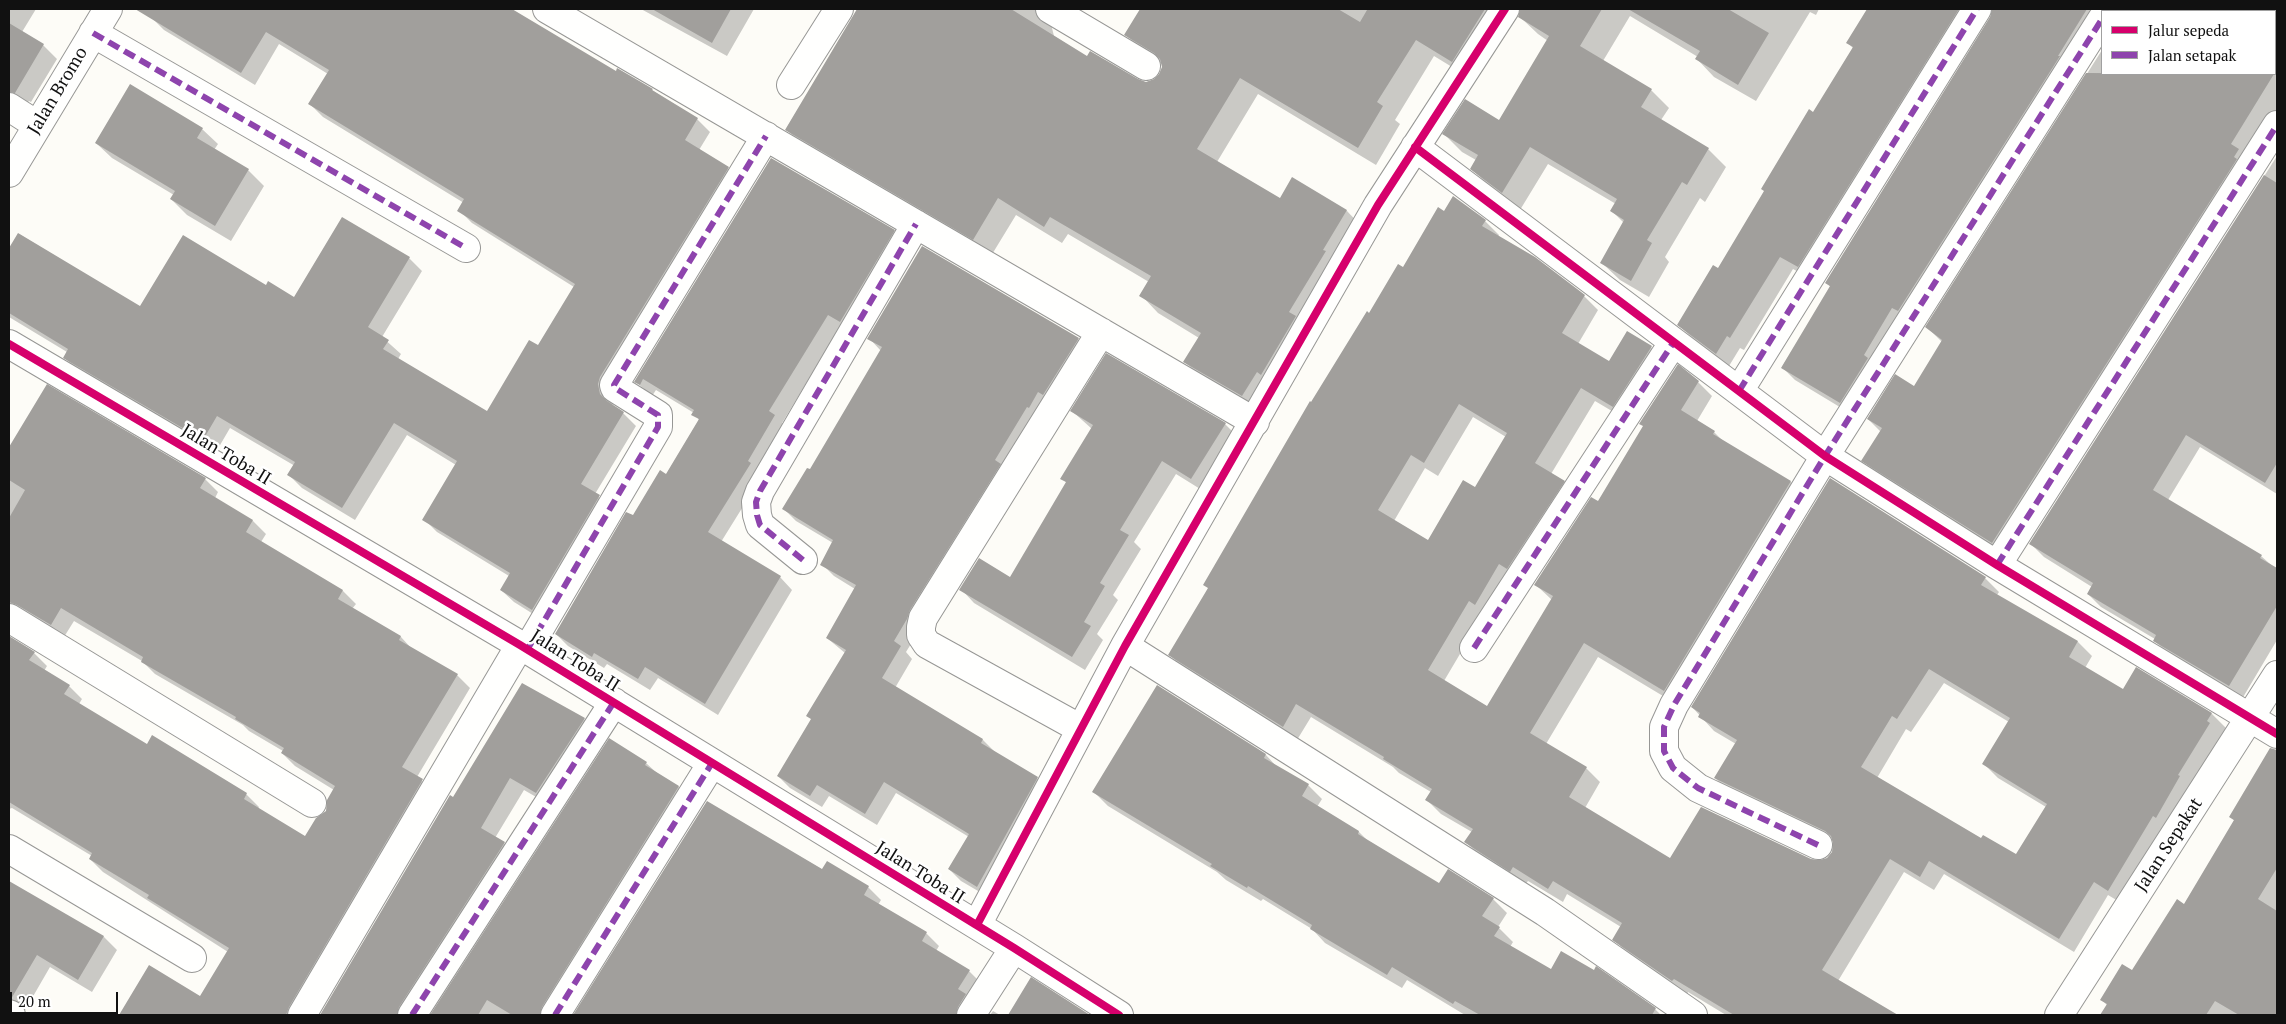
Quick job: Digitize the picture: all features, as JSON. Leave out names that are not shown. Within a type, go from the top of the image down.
[{"type":"street","name":"Jalan Bromo","points":[[9,174],[108,9]]},
{"type":"street","points":[[546,9],[1256,422]]},
{"type":"street","points":[[791,85],[839,9]]},
{"type":"street","points":[[1050,9],[1146,66]]},
{"type":"street","points":[[977,925],[1125,646],[1256,422],[1378,205],[1505,9]]},
{"type":"street","points":[[1739,391],[1977,9]]},
{"type":"street","points":[[1818,845],[1698,788],[1674,768],[1664,751],[1664,727],[1674,705],[1825,456],[2101,21]]},
{"type":"street","points":[[93,33],[466,248]]},
{"type":"street","points":[[9,107],[37,126]]},
{"type":"street","points":[[1997,565],[2277,125]]},
{"type":"street","points":[[302,1015],[658,427],[658,415],[615,388],[614,385],[766,136]]},
{"type":"street","points":[[1415,147],[1825,456],[1997,565],[2277,734]]},
{"type":"street","points":[[803,560],[760,525],[756,502],[760,491],[916,224]]},
{"type":"street","points":[[1082,729],[927,644],[921,635],[920,627],[923,618],[1101,332]]},
{"type":"street","points":[[1474,648],[1673,343]]},
{"type":"street","name":"Jalan Toba II","points":[[9,344],[614,702],[977,925],[1118,1015]]},
{"type":"street","points":[[9,618],[312,803]]},
{"type":"street","points":[[1125,646],[1546,912],[1693,1015]]},
{"type":"street","name":"Jalan Sepakat","points":[[2059,1015],[2277,675]]},
{"type":"street","points":[[412,1015],[614,702]]},
{"type":"street","points":[[555,1015],[712,762]]},
{"type":"street","points":[[9,849],[192,958]]},
{"type":"street","points":[[971,1015],[1014,948]]},
{"type":"building","points":[[135,9],[512,9],[616,71],[617,68],[653,89],[698,118],[685,140],[729,167],[600,377],[598,384],[600,394],[624,412],[581,484],[600,495],[532,610],[500,590],[510,573],[422,520],[457,461],[394,423],[342,508],[287,475],[295,462],[217,416],[203,440],[63,358],[68,349],[9,313],[9,248],[18,233],[140,306],[183,235],[266,285],[268,281],[294,297],[342,217],[410,257],[368,327],[389,340],[383,349],[487,411],[529,340],[538,345],[575,284],[457,211],[464,199],[308,104],[329,70],[266,32],[241,73]]},
{"type":"building","points":[[652,9],[731,9],[712,43]]},
{"type":"building","points":[[857,9],[1011,9],[1087,56],[1090,51],[1146,82],[1154,79],[1159,74],[1162,67],[1160,59],[1154,53],[1124,35],[1140,9],[1338,9],[1360,22],[1367,10],[1364,9],[1485,9],[1452,62],[1416,40],[1377,102],[1383,106],[1358,148],[1240,78],[1197,149],[1280,198],[1292,177],[1347,210],[1323,250],[1326,251],[1289,312],[1296,316],[1261,375],[1257,372],[1242,396],[1183,362],[1201,333],[1139,296],[1151,276],[1050,217],[1044,227],[998,198],[973,240],[785,130]]},
{"type":"building","points":[[1520,9],[1602,9],[1580,46],[1652,89],[1641,107],[1709,148],[1687,185],[1682,182],[1647,240],[1652,243],[1631,281],[1600,263],[1624,220],[1610,211],[1617,199],[1530,147],[1502,193],[1470,169],[1478,155],[1442,134],[1465,99],[1499,120],[1549,36],[1518,17]]},
{"type":"building","points":[[1628,9],[1728,9],[1769,33],[1738,85],[1695,59],[1700,51]]},
{"type":"building","points":[[1867,9],[1959,9],[1798,267],[1780,257],[1730,338],[1727,336],[1716,354],[1677,325],[1713,265],[1718,268],[1764,191],[1761,189],[1809,109],[1813,112],[1853,47],[1846,43]]},
{"type":"building","points":[[1992,9],[2087,9],[2058,56],[2060,56],[1898,311],[1892,308],[1864,355],[1868,358],[1840,403],[1781,368],[1830,286],[1825,283],[1990,17]]},
{"type":"building","points":[[9,23],[44,44],[15,93],[9,92]]},
{"type":"building","points":[[2086,73],[2101,73],[2101,75],[2273,75],[2231,144],[2239,149],[2234,157],[2237,159],[1992,543],[1861,461],[1882,428],[1867,419],[1895,374],[1914,386],[1942,340],[1925,327]]},
{"type":"building","points":[[130,84],[203,128],[197,138],[249,169],[215,226],[170,199],[175,191],[95,143]]},
{"type":"building","points":[[771,158],[895,230],[840,322],[828,315],[769,411],[775,415],[748,461],[751,463],[708,532],[781,576],[705,704],[645,667],[638,679],[594,653],[592,657],[555,634],[626,512],[633,515],[660,470],[666,474],[699,419],[691,415],[694,410],[643,379],[640,385],[634,382]]},
{"type":"building","points":[[2264,175],[2277,183],[2277,463],[2265,483],[2186,435],[2153,490],[2262,555],[2260,558],[2277,568],[2277,606],[2229,686],[2153,641],[2156,635],[2087,594],[2093,583],[2029,544]]},
{"type":"building","points":[[1453,196],[1486,220],[1482,226],[1535,257],[1585,295],[1562,333],[1609,361],[1627,331],[1652,346],[1613,407],[1581,388],[1535,463],[1565,481],[1507,569],[1499,564],[1475,605],[1469,601],[1428,670],[1487,706],[1553,596],[1534,585],[1591,497],[1598,501],[1643,426],[1639,424],[1678,364],[1699,381],[1681,410],[1715,431],[1713,434],[1791,481],[1664,691],[1584,643],[1530,733],[1587,767],[1569,797],[1670,858],[1701,807],[1811,859],[1820,860],[1827,858],[1832,852],[1833,843],[1831,836],[1825,831],[1714,778],[1737,740],[1698,717],[1700,713],[1691,707],[1830,478],[1986,577],[1981,585],[2078,641],[2069,657],[2123,689],[2136,667],[2212,713],[2207,721],[2210,723],[2178,775],[2180,776],[2156,818],[2153,816],[2108,891],[2094,882],[2059,939],[1929,861],[1920,877],[1890,859],[1822,970],[1898,1015],[1734,1015],[1674,979],[1672,981],[1612,940],[1622,923],[1553,881],[1548,889],[1513,867],[1510,872],[1464,842],[1473,829],[1425,800],[1432,789],[1383,759],[1384,757],[1296,704],[1283,727],[1168,655],[1208,588],[1203,585],[1310,401],[1367,311],[1369,313],[1398,264],[1403,267],[1438,207],[1444,211]],"holes":[[[1459,404],[1507,433],[1475,487],[1463,480],[1428,540],[1378,510],[1411,455],[1424,463]],[[1929,669],[2010,718],[1982,764],[2047,804],[2016,854],[1983,835],[1981,838],[1861,767],[1892,716],[1897,719]]]},
{"type":"building","points":[[922,246],[1079,338],[1043,395],[1038,392],[1029,408],[1027,407],[995,460],[1001,464],[910,610],[894,641],[901,646],[882,678],[983,739],[981,743],[1038,777],[977,887],[948,869],[969,834],[884,782],[865,814],[817,785],[810,796],[777,776],[811,719],[806,716],[846,650],[826,638],[856,585],[820,565],[833,540],[782,509],[807,468],[810,469],[882,347],[867,339]]},
{"type":"building","points":[[1106,353],[1226,423],[1191,479],[1162,461],[1120,530],[1129,535],[1100,583],[1105,586],[1084,622],[1091,626],[1072,657],[959,590],[979,558],[1010,577],[1066,482],[1060,479],[1093,425],[1070,411]]},
{"type":"building","points":[[47,384],[206,478],[200,488],[253,520],[246,532],[343,590],[338,599],[401,636],[399,640],[458,674],[402,767],[423,779],[286,1015],[119,1015],[149,965],[200,996],[229,948],[147,898],[149,895],[89,859],[92,853],[9,802],[9,636],[35,652],[29,660],[70,685],[64,694],[147,744],[152,735],[247,793],[244,799],[305,836],[316,818],[326,811],[327,800],[335,786],[281,753],[284,748],[235,719],[236,717],[141,662],[143,657],[61,608],[51,625],[9,602],[9,518],[25,490],[9,480],[9,447]]},
{"type":"building","points":[[522,683],[585,718],[536,793],[510,778],[481,828],[505,842],[399,1007],[397,1015],[320,1015],[450,795],[453,797]]},
{"type":"building","points":[[1157,685],[1266,754],[1264,758],[1309,784],[1302,796],[1359,831],[1358,834],[1439,883],[1448,869],[1494,898],[1482,916],[1500,927],[1494,936],[1551,969],[1561,951],[1594,970],[1596,966],[1656,1008],[1652,1015],[1480,1015],[1455,1001],[1453,1004],[1392,967],[1387,975],[1310,929],[1312,925],[1248,886],[1247,888],[1210,866],[1212,864],[1092,792]]},
{"type":"building","points":[[609,738],[647,762],[645,765],[679,786],[542,1007],[540,1015],[512,1015],[487,1000],[478,1015],[430,1015]]},
{"type":"building","points":[[2270,748],[2277,750],[2277,868],[2258,899],[2277,911],[2277,1015],[2239,1015],[2215,1001],[2206,1015],[2100,1015],[2107,1004],[2100,1000],[2122,964],[2132,970],[2177,899],[2184,904],[2234,820],[2229,817]]},
{"type":"building","points":[[707,801],[822,869],[827,861],[869,886],[864,895],[927,932],[922,941],[970,970],[958,989],[966,994],[958,1007],[956,1015],[573,1015]]},
{"type":"building","points":[[9,881],[104,936],[78,980],[37,955],[11,999],[9,998]]},
{"type":"building","points":[[1031,977],[1090,1015],[1008,1015]]},
{"type":"marked path","points":[[1739,391],[1977,9]]},
{"type":"marked path","points":[[1818,845],[1698,788],[1673,768],[1664,751],[1664,727],[1674,705],[1825,456],[2101,21]]},
{"type":"marked path","points":[[93,33],[466,248]]},
{"type":"marked path","points":[[1997,565],[2277,125]]},
{"type":"marked path","points":[[527,650],[658,427],[658,415],[615,388],[614,385],[766,136]]},
{"type":"marked path","points":[[803,560],[760,525],[756,502],[760,491],[916,224]]},
{"type":"marked path","points":[[1474,648],[1673,343]]},
{"type":"marked path","points":[[412,1015],[614,702]]},
{"type":"marked path","points":[[555,1015],[712,763]]},
{"type":"cycle path","points":[[977,925],[1125,646],[1378,205],[1505,9]]},
{"type":"cycle path","points":[[1415,147],[1825,456],[1997,565],[2277,734]]},
{"type":"cycle path","points":[[9,344],[520,645],[1014,948],[1119,1015]]}]
